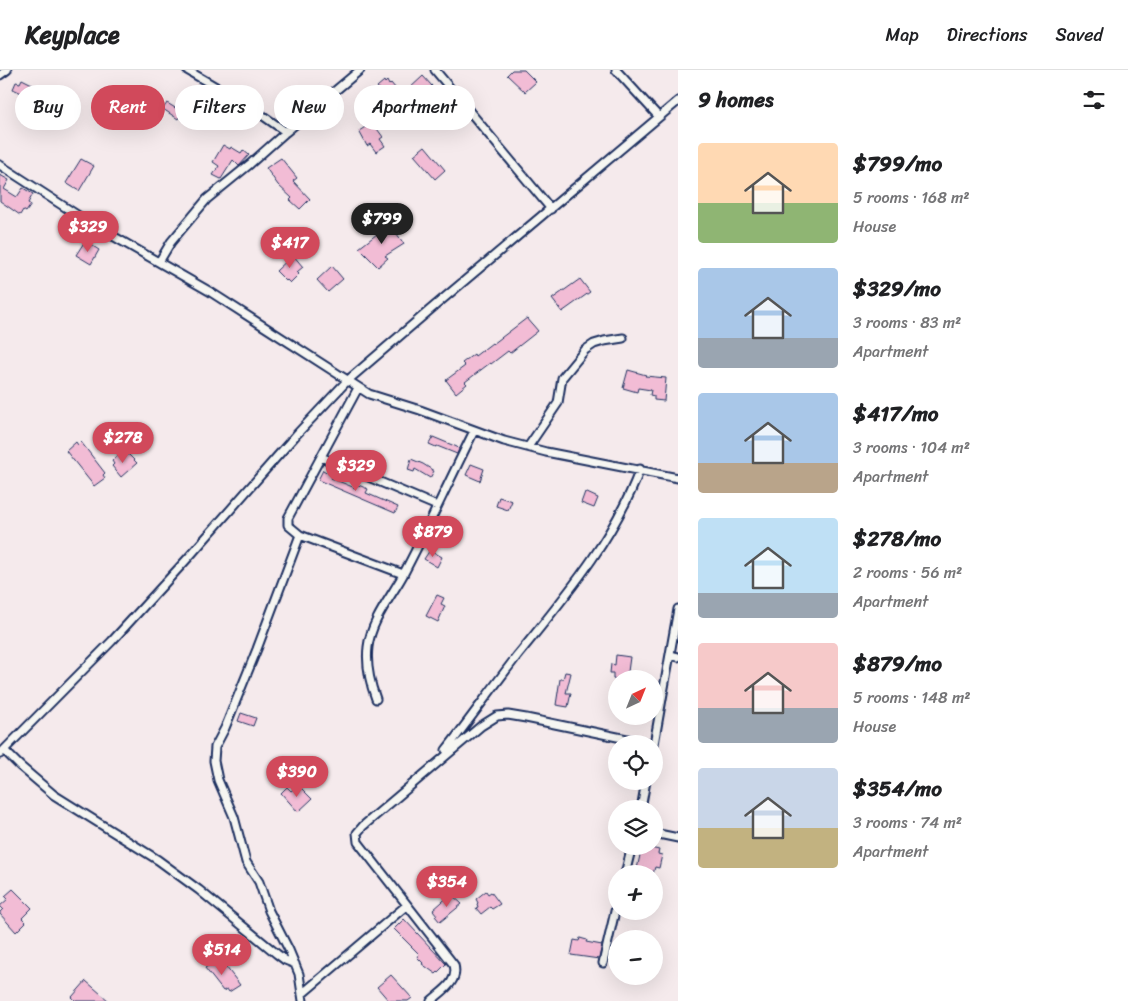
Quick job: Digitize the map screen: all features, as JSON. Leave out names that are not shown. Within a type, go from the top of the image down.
[{"type":"street","points":[[0,75],[6,70]]},
{"type":"street","points":[[187,70],[252,108],[286,132]]},
{"type":"street","points":[[159,262],[171,242],[207,198],[250,164],[360,70]]},
{"type":"street","points":[[435,70],[551,209]]},
{"type":"street","points":[[616,70],[659,117]]},
{"type":"street","points":[[295,964],[277,954],[199,890],[158,860],[54,795],[2,752],[112,641],[188,558],[296,434],[347,381],[431,308],[678,102]]},
{"type":"street","points":[[0,165],[85,220],[210,291],[369,394],[420,410],[474,431],[546,452],[678,478]]},
{"type":"street","points":[[528,447],[558,403],[562,378],[585,350],[594,344],[623,338]]},
{"type":"street","points":[[358,388],[288,518],[288,525],[300,535],[403,574]]},
{"type":"street","points":[[376,699],[371,684],[368,646],[379,617],[403,574],[474,431]]},
{"type":"street","points":[[321,457],[437,506]]},
{"type":"street","points":[[438,761],[506,669],[584,572],[626,502],[640,469]]},
{"type":"street","points":[[300,535],[257,649],[225,728],[215,747],[214,761],[218,780],[234,817],[246,862],[259,882],[269,911],[295,964],[299,974],[303,997]]},
{"type":"street","points":[[654,735],[660,702],[674,656],[678,609]]},
{"type":"street","points":[[431,1001],[454,980],[456,972],[454,965],[358,842],[357,833],[380,810],[438,761],[481,726],[497,716],[508,715],[526,718],[608,735]]},
{"type":"street","points":[[663,834],[678,838]]},
{"type":"street","points":[[303,997],[407,905]]},
{"type":"street","points":[[603,963],[613,920]]},
{"type":"building","points":[[512,70],[524,70],[536,82],[525,92],[507,75]]},
{"type":"building","points":[[423,76],[431,85],[413,85]]},
{"type":"building","points":[[22,79],[32,84],[15,85],[15,90],[13,89],[16,82],[20,83]]},
{"type":"building","points":[[387,81],[389,85],[379,85]]},
{"type":"building","points":[[167,103],[175,108],[175,117],[165,110]]},
{"type":"building","points":[[378,130],[383,137],[380,139],[385,146],[376,152],[370,144],[367,146],[359,131]]},
{"type":"building","points":[[223,145],[241,153],[243,150],[249,155],[239,166],[233,160],[221,179],[213,175],[219,166],[213,162]]},
{"type":"building","points":[[425,146],[445,170],[435,179],[414,155]]},
{"type":"building","points":[[281,158],[297,178],[293,181],[310,199],[300,209],[290,200],[292,198],[278,185],[266,168]]},
{"type":"building","points":[[81,159],[94,166],[79,191],[66,183]]},
{"type":"building","points":[[0,175],[9,180],[4,189],[17,197],[23,188],[33,194],[28,203],[31,205],[26,212],[23,210],[20,215],[0,201]]},
{"type":"building","points":[[390,224],[404,244],[385,256],[388,258],[378,267],[359,248]]},
{"type":"building","points":[[85,241],[99,250],[91,264],[76,255]]},
{"type":"building","points":[[293,255],[303,267],[297,272],[299,274],[290,283],[276,271]]},
{"type":"building","points":[[332,266],[343,279],[328,292],[317,280]]},
{"type":"building","points":[[580,279],[590,292],[562,312],[552,299]]},
{"type":"building","points":[[527,318],[538,331],[510,353],[508,351],[490,363],[465,382],[467,384],[456,393],[446,380],[465,366],[462,363],[493,344]]},
{"type":"building","points":[[628,370],[645,376],[666,378],[664,401],[654,400],[654,396],[650,395],[651,390],[638,388],[637,392],[623,388]]},
{"type":"building","points":[[433,437],[457,447],[459,449],[457,454],[429,444]]},
{"type":"building","points":[[76,442],[78,445],[81,442],[105,473],[103,475],[105,478],[94,486],[66,451]]},
{"type":"building","points":[[123,451],[137,463],[121,477],[112,466],[114,464],[112,461]]},
{"type":"building","points":[[411,459],[434,471],[430,478],[415,469],[414,472],[408,470]]},
{"type":"building","points":[[471,464],[484,469],[480,481],[466,475]]},
{"type":"building","points":[[323,470],[333,476],[331,478],[355,488],[356,484],[368,489],[366,493],[398,507],[395,513],[318,480]]},
{"type":"building","points":[[585,492],[598,498],[594,508],[581,503]]},
{"type":"building","points":[[499,497],[512,501],[508,510],[496,506]]},
{"type":"building","points":[[430,550],[442,557],[437,567],[424,559]]},
{"type":"building","points":[[437,595],[444,598],[441,604],[445,606],[438,622],[426,616]]},
{"type":"building","points":[[616,655],[630,657],[628,670],[610,670],[611,664],[615,665]]},
{"type":"building","points":[[565,672],[571,673],[566,693],[571,693],[568,707],[556,705],[560,679],[563,679]]},
{"type":"building","points":[[241,713],[256,718],[253,726],[238,721]]},
{"type":"building","points":[[298,785],[312,799],[298,812],[281,793],[287,787],[291,791]]},
{"type":"building","points":[[640,855],[662,855],[660,865],[638,865]]},
{"type":"building","points":[[13,889],[32,908],[22,918],[26,922],[16,932],[0,914],[3,909],[0,906],[8,899],[5,896]]},
{"type":"building","points":[[486,891],[488,894],[491,892],[500,904],[492,909],[490,907],[481,914],[476,908],[478,903],[476,899]]},
{"type":"building","points":[[451,894],[462,904],[440,922],[433,910]]},
{"type":"building","points":[[404,919],[446,964],[436,974],[422,964],[417,957],[419,954],[394,929]]},
{"type":"building","points":[[580,938],[587,940],[586,942],[602,945],[599,959],[571,955],[574,940],[579,941]]},
{"type":"building","points":[[219,958],[240,985],[229,992],[227,989],[223,991],[205,968]]},
{"type":"building","points":[[391,975],[412,998],[408,1001],[389,1001],[377,987]]},
{"type":"building","points":[[86,981],[109,1001],[76,1001],[72,997]]}]
